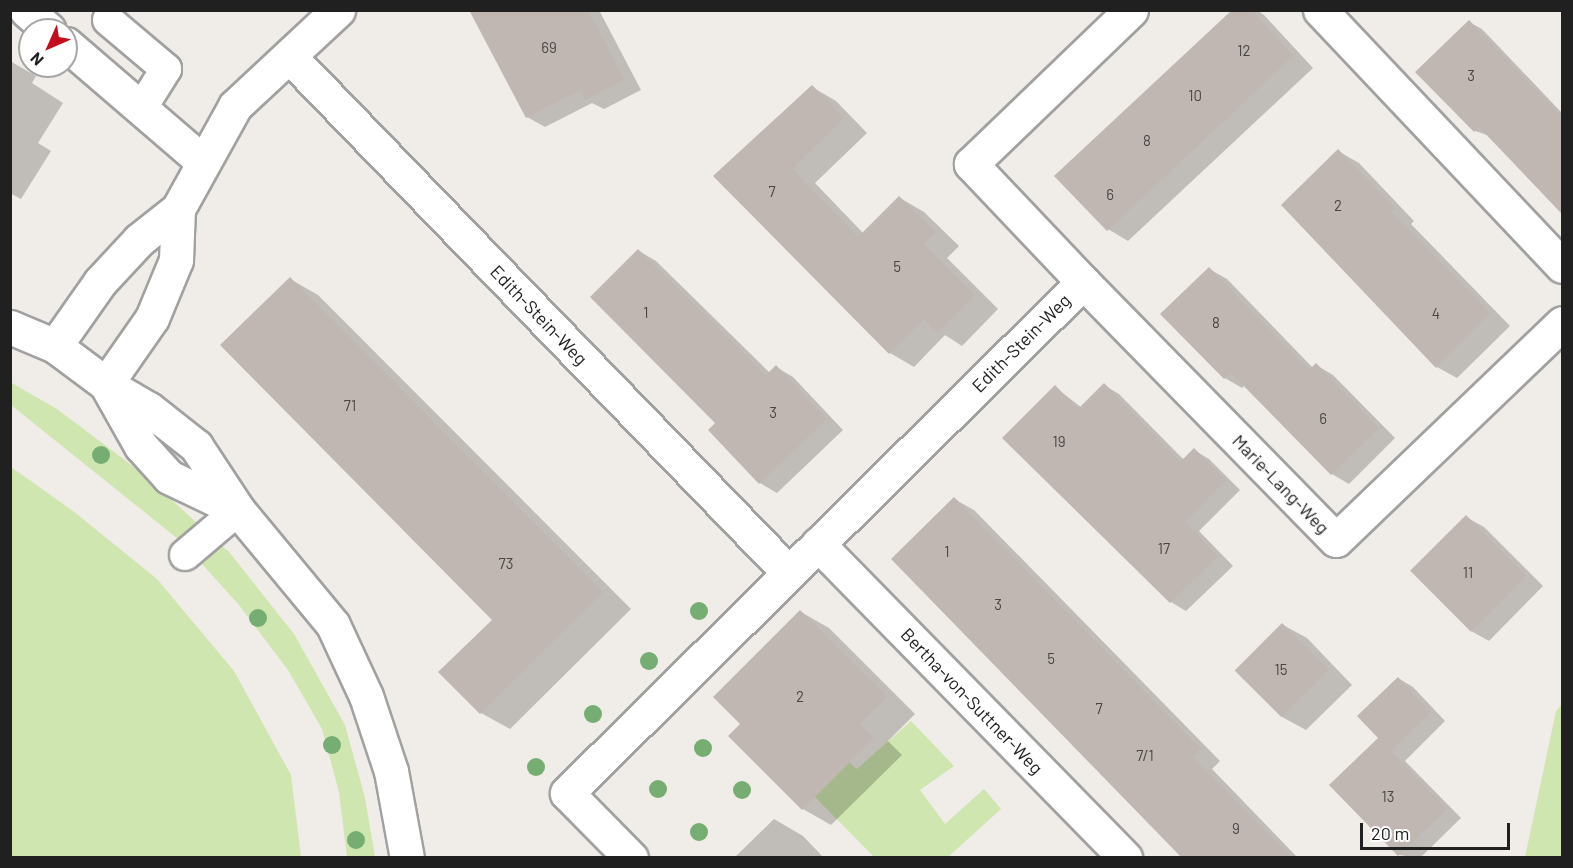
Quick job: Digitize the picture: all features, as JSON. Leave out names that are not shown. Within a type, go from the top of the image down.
[{"type":"street","points":[[55,346],[100,282],[139,240],[178,209],[235,106],[338,10]]},
{"type":"street","name":"Edith-Stein-Weg","points":[[631,858],[567,793],[1083,282],[971,164],[1131,10]]},
{"type":"street","points":[[1320,10],[1563,266]]},
{"type":"street","points":[[78,54],[203,162]]},
{"type":"street","name":"Edith-Stein-Weg","points":[[289,56],[789,573]]},
{"type":"street","points":[[106,384],[152,318],[176,260],[178,209]]},
{"type":"street","name":"Marie-Lang-Weg","points":[[1083,282],[1336,540],[1563,323]]},
{"type":"street","points":[[10,327],[55,346],[106,384],[149,409],[195,446],[238,510],[333,625],[366,696],[391,771],[407,858]]},
{"type":"street","name":"Bertha-von-Suttner-Weg","points":[[818,544],[1125,858]]},
{"type":"lane","points":[[108,20],[166,69],[141,109]]},
{"type":"lane","points":[[185,555],[238,510]]},
{"type":"green space","points":[[10,382],[57,409],[142,473],[230,553],[294,634],[345,725],[365,798],[375,857],[347,857],[339,792],[322,729],[288,670],[239,605],[183,543],[11,405]]},
{"type":"green space","points":[[11,467],[73,511],[157,579],[234,671],[291,775],[301,857],[11,857]]},
{"type":"green space","points":[[1562,704],[1562,857],[1525,857],[1556,711]]},
{"type":"green space","points":[[911,721],[954,766],[920,790],[945,824],[984,789],[1001,809],[948,857],[874,857],[810,792],[844,758],[857,769]]},
{"type":"building","points":[[469,10],[588,10],[624,80],[585,100],[580,90],[526,118]]},
{"type":"building","points":[[1232,10],[1252,10],[1293,56],[1107,231],[1054,176]]},
{"type":"building","points":[[1469,20],[1563,117],[1563,215],[1479,127],[1474,132],[1415,72]]},
{"type":"building","points":[[812,85],[844,118],[792,169],[858,237],[899,196],[936,232],[924,244],[975,295],[937,333],[924,319],[889,354],[713,176]]},
{"type":"building","points":[[1338,149],[1395,208],[1391,212],[1490,313],[1436,368],[1281,205]]},
{"type":"building","points":[[638,249],[766,375],[776,365],[827,419],[759,484],[708,430],[715,423],[590,297]]},
{"type":"building","points":[[1209,267],[1309,370],[1316,363],[1379,428],[1331,475],[1231,373],[1224,379],[1160,314]]},
{"type":"building","points":[[290,277],[603,592],[480,714],[438,672],[492,620],[220,345]]},
{"type":"building","points":[[1104,383],[1180,462],[1194,448],[1226,480],[1185,522],[1218,556],[1170,603],[1002,438],[1055,385],[1078,409]]},
{"type":"building","points":[[954,497],[1201,749],[1193,757],[1292,858],[1182,858],[891,559]]},
{"type":"building","points":[[1466,515],[1527,576],[1471,632],[1410,571]]},
{"type":"building","points":[[800,610],[888,697],[860,724],[874,738],[802,810],[728,736],[740,724],[713,697]]},
{"type":"building","points":[[1282,623],[1329,670],[1281,717],[1235,670]]},
{"type":"building","points":[[1398,677],[1431,712],[1391,751],[1447,809],[1398,856],[1329,785],[1378,738],[1357,716]]}]
